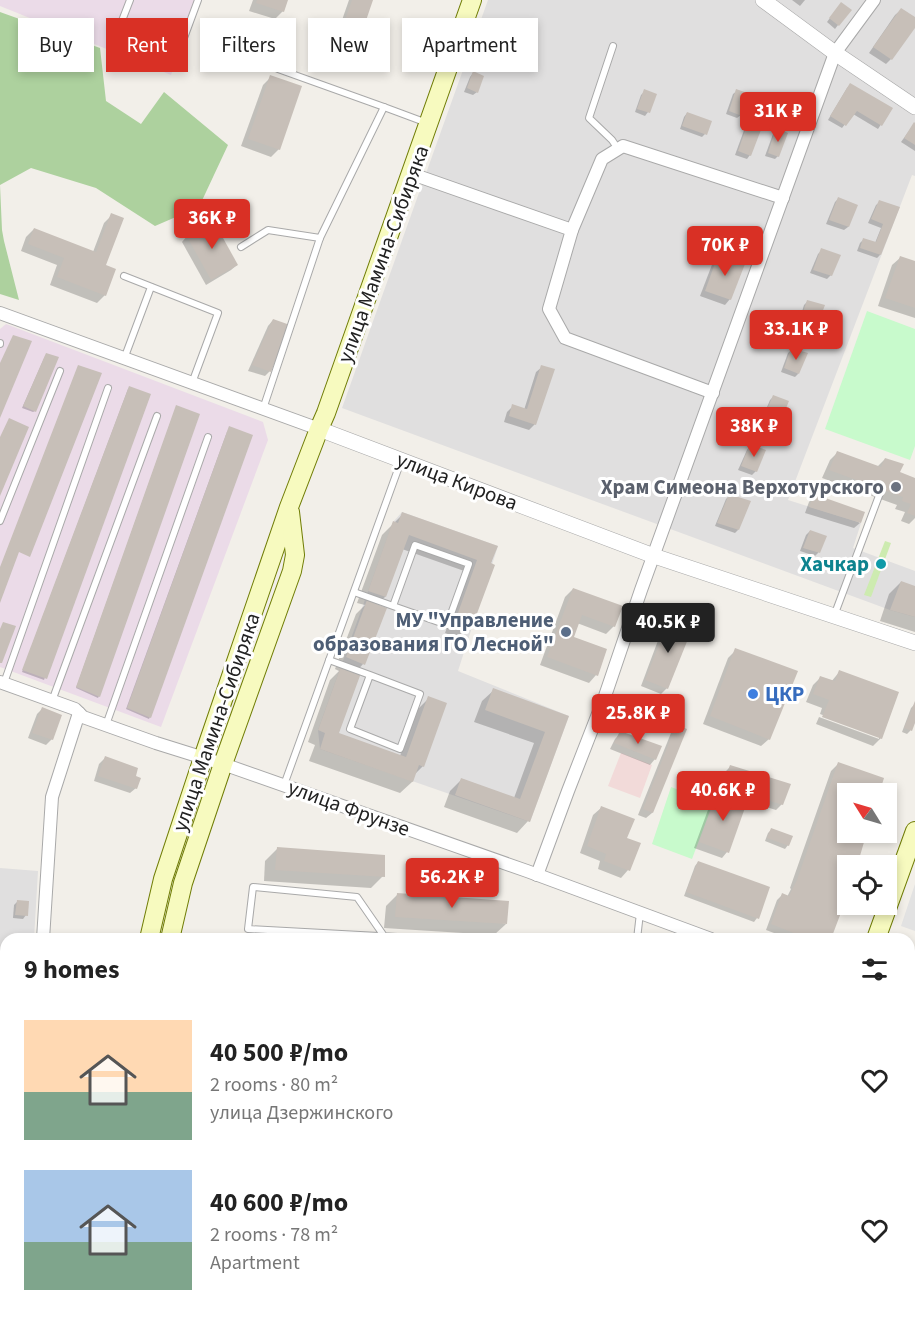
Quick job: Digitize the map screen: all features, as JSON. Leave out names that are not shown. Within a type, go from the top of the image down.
[{"type":"main road","name":"улица Мамина-Сибиряка","points":[[150,933],[162,879],[289,507],[327,413],[472,0]]},
{"type":"main road","name":"улица Мамина-Сибиряка","points":[[171,933],[183,883],[292,571],[295,555],[289,507]]},
{"type":"main road","points":[[878,933],[915,831]]},
{"type":"main road","points":[[886,933],[915,853]]},
{"type":"street","points":[[763,0],[835,53],[915,107]]},
{"type":"street","points":[[537,875],[605,696],[835,53],[874,0]]},
{"type":"street","points":[[713,393],[565,338],[549,309],[572,230],[602,159],[623,146],[783,198]]},
{"type":"street","points":[[412,174],[572,230]]},
{"type":"street","name":"улица Кирова","points":[[0,313],[319,429],[654,556],[915,643]]},
{"type":"street","name":"улица Фрунзе","points":[[2,683],[75,709],[83,717],[284,785],[695,933]]},
{"type":"street","points":[[43,933],[52,797],[79,713]]},
{"type":"lane","points":[[123,18],[130,0]]},
{"type":"lane","points":[[188,27],[198,0]]},
{"type":"lane","points":[[613,46],[589,118],[618,149]]},
{"type":"lane","points":[[286,72],[429,124]]},
{"type":"lane","points":[[263,409],[320,238],[384,107]]},
{"type":"lane","points":[[241,247],[268,230],[320,238]]},
{"type":"lane","points":[[124,276],[218,313],[191,383]]},
{"type":"lane","points":[[124,359],[151,287]]},
{"type":"lane","points":[[0,521],[60,371]]},
{"type":"lane","points":[[2,683],[108,388]]},
{"type":"lane","points":[[52,701],[157,416]]},
{"type":"lane","points":[[106,725],[208,437]]},
{"type":"lane","points":[[284,785],[401,460]]},
{"type":"lane","points":[[834,616],[880,493]]},
{"type":"lane","points":[[354,592],[393,606],[447,625],[469,564],[415,545],[393,606]]},
{"type":"lane","points":[[329,660],[370,675],[420,694],[400,749],[350,729],[370,675]]},
{"type":"lane","points":[[326,933],[248,929],[253,887],[357,897],[382,933]]},
{"type":"lane","points":[[638,933],[640,913]]},
{"type":"shaded area","points":[[0,0],[197,0],[188,26],[188,18],[106,18],[106,49],[94,44],[94,18],[30,18],[0,6]]},
{"type":"shaded area","points":[[488,0],[915,0],[915,176],[912,175],[788,500],[861,523],[853,548],[915,571],[915,617],[890,610],[342,408],[462,72],[538,72],[538,18],[482,18]]},
{"type":"shaded area","points":[[6,324],[263,422],[268,440],[161,727],[0,667],[0,329]]},
{"type":"shaded area","points":[[402,512],[498,546],[458,671],[569,716],[530,822],[320,749],[318,730],[393,522]]},
{"type":"shaded area","points":[[621,753],[652,765],[640,798],[608,786]]},
{"type":"shaded area","points":[[0,868],[38,871],[34,933],[0,933]]},
{"type":"shaded area","points":[[915,884],[915,931],[901,926]]},
{"type":"green space","points":[[0,12],[18,18],[18,72],[94,72],[94,46],[100,48],[106,101],[141,124],[164,92],[228,145],[199,207],[155,226],[96,188],[31,168],[0,185]]},
{"type":"green space","points":[[0,185],[2,230],[19,300],[0,294]]},
{"type":"green space","points":[[867,311],[915,329],[915,446],[910,460],[825,429]]},
{"type":"green space","points":[[885,541],[891,543],[871,597],[864,595]]},
{"type":"green space","points":[[671,787],[713,803],[692,859],[652,844]]},
{"type":"building","points":[[257,0],[288,0],[284,12],[256,3]]},
{"type":"building","points":[[352,0],[373,0],[367,18],[346,18]]},
{"type":"building","points":[[841,2],[852,10],[839,26],[829,18]]},
{"type":"building","points":[[901,8],[915,17],[915,28],[892,60],[873,47]]},
{"type":"building","points":[[473,72],[484,76],[478,93],[467,88]]},
{"type":"building","points":[[270,75],[302,86],[280,150],[248,139]]},
{"type":"building","points":[[850,83],[893,108],[882,126],[857,111],[846,126],[830,116]]},
{"type":"building","points":[[644,89],[657,94],[650,113],[637,109]]},
{"type":"building","points":[[736,89],[750,94],[742,116],[729,111]]},
{"type":"building","points":[[687,112],[712,121],[707,135],[682,126]]},
{"type":"building","points":[[750,117],[764,122],[751,156],[738,151]]},
{"type":"building","points":[[915,123],[915,145],[904,138]]},
{"type":"building","points":[[776,128],[788,133],[779,157],[768,153]]},
{"type":"building","points":[[838,197],[858,205],[849,227],[829,220]]},
{"type":"building","points":[[879,200],[900,207],[881,255],[860,248],[863,238],[876,242],[883,224],[871,219]]},
{"type":"building","points":[[111,213],[124,218],[106,265],[116,269],[106,296],[57,277],[64,258],[28,244],[34,228],[96,252]]},
{"type":"building","points":[[213,220],[238,265],[211,280],[186,235]]},
{"type":"building","points":[[821,248],[841,255],[832,276],[813,270]]},
{"type":"building","points":[[718,255],[745,264],[731,300],[705,291]]},
{"type":"building","points":[[900,256],[915,261],[915,308],[885,298]]},
{"type":"building","points":[[807,300],[825,305],[817,326],[800,321]]},
{"type":"building","points":[[273,319],[290,325],[271,372],[252,365]]},
{"type":"building","points":[[13,335],[32,341],[0,418],[0,363]]},
{"type":"building","points":[[791,348],[808,353],[799,374],[784,368]]},
{"type":"building","points":[[46,353],[59,357],[36,412],[23,406]]},
{"type":"building","points":[[78,365],[102,373],[30,557],[19,552],[0,603],[0,567]]},
{"type":"building","points":[[541,365],[555,369],[536,425],[509,416],[512,404],[527,409]]},
{"type":"building","points":[[129,386],[151,394],[47,679],[22,670]]},
{"type":"building","points":[[773,395],[789,401],[780,423],[764,417]]},
{"type":"building","points":[[176,405],[200,414],[100,697],[76,687]]},
{"type":"building","points":[[9,418],[29,427],[0,496],[0,437]]},
{"type":"building","points":[[229,426],[253,435],[151,718],[127,708]]},
{"type":"building","points":[[750,444],[766,450],[757,472],[741,466]]},
{"type":"building","name":"Храм Симеона Верхотурского","points":[[837,451],[881,467],[885,458],[904,464],[900,472],[915,478],[915,516],[907,513],[911,504],[902,501],[903,497],[829,470]]},
{"type":"building","points":[[729,494],[751,501],[739,530],[717,523]]},
{"type":"building","points":[[814,494],[865,512],[861,523],[809,507]]},
{"type":"building","points":[[402,512],[498,546],[491,563],[495,565],[472,627],[455,621],[477,560],[409,535],[386,597],[368,591],[393,521],[398,523]]},
{"type":"building","points":[[810,530],[827,536],[820,553],[803,548]]},
{"type":"building","points":[[901,581],[915,586],[915,617],[890,610]]},
{"type":"building","name":"МУ \"Управление образования ГО Лесной\"","points":[[573,588],[623,606],[615,627],[582,615],[574,637],[607,649],[598,676],[547,657]]},
{"type":"building","points":[[367,600],[387,608],[365,665],[346,657]]},
{"type":"building","points":[[669,620],[692,629],[668,689],[645,680]]},
{"type":"building","points":[[3,622],[16,626],[2,663],[0,663],[0,629]]},
{"type":"building","name":"ЦКР","points":[[735,648],[798,671],[770,740],[710,716]]},
{"type":"building","points":[[341,666],[361,673],[339,733],[406,757],[428,696],[447,703],[424,767],[419,765],[413,782],[320,749],[325,733],[318,730]]},
{"type":"building","points":[[839,670],[899,692],[882,739],[822,717],[829,700],[813,694],[820,676],[835,681]]},
{"type":"building","points":[[493,688],[569,716],[530,822],[455,795],[461,778],[520,799],[545,732],[485,710]]},
{"type":"building","points":[[915,701],[915,723],[912,731],[904,728]]},
{"type":"building","points":[[42,707],[62,715],[53,740],[32,733]]},
{"type":"building","points":[[676,725],[687,729],[653,813],[643,809]]},
{"type":"building","points":[[620,731],[662,746],[656,760],[614,743]]},
{"type":"building","points":[[105,756],[138,768],[136,776],[141,778],[137,789],[98,776]]},
{"type":"building","points":[[838,762],[884,778],[882,783],[837,783],[837,843],[864,843],[860,855],[837,855],[837,915],[840,915],[833,933],[794,933],[771,924],[782,893],[789,896],[797,880]]},
{"type":"building","points":[[730,765],[791,784],[783,805],[722,786]]},
{"type":"building","points":[[718,791],[747,802],[729,853],[699,842]]},
{"type":"building","points":[[601,806],[635,819],[627,838],[641,843],[630,871],[604,861],[606,854],[587,846]]},
{"type":"building","points":[[771,828],[793,836],[789,846],[767,838]]},
{"type":"building","points":[[277,847],[385,855],[385,877],[275,870]]},
{"type":"building","points":[[698,861],[770,887],[759,919],[686,892]]},
{"type":"building","points":[[397,893],[509,901],[507,924],[395,917]]},
{"type":"building","points":[[17,900],[29,901],[28,916],[15,915]]},
{"type":"place","name":"Храм Симеона Верхотурского","points":[[896,487]]},
{"type":"place","name":"Хачкар","points":[[881,564]]},
{"type":"place","name":"МУ \"Управление образования ГО Лесной\"","points":[[566,632]]},
{"type":"place","name":"ЦКР","points":[[753,694]]}]
